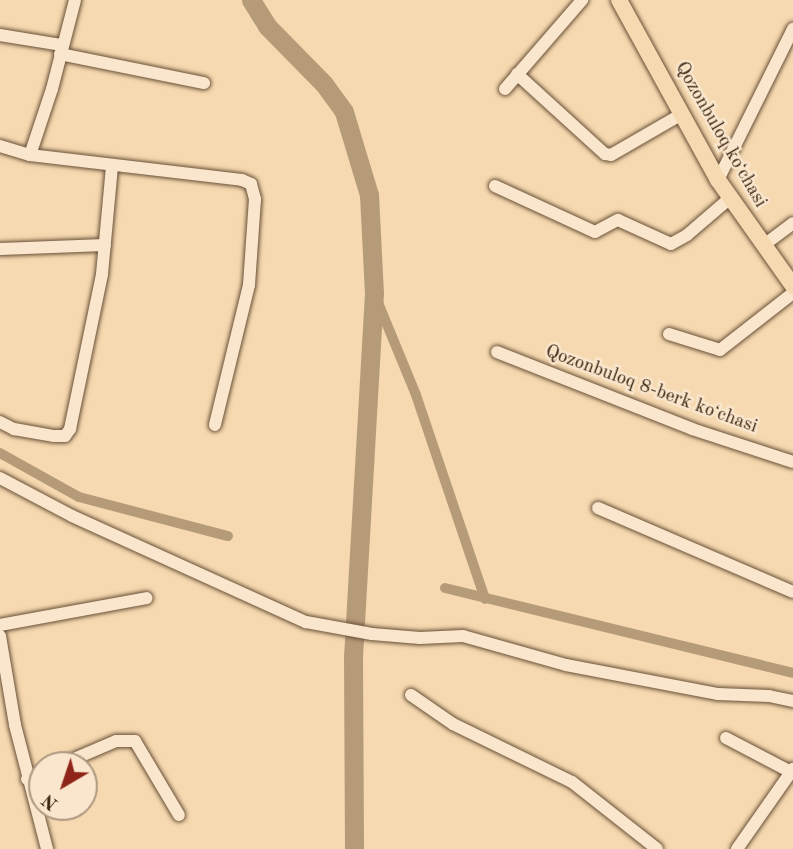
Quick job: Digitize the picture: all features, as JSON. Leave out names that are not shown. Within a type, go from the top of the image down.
[{"type":"main road","name":"Qozonbuloq koʻchasi","points":[[619,0],[718,180],[793,286]]},
{"type":"street","points":[[30,155],[75,0]]},
{"type":"street","points":[[505,89],[582,0]]},
{"type":"street","points":[[718,180],[793,29]]},
{"type":"street","points":[[0,35],[204,83]]},
{"type":"street","points":[[517,74],[605,154],[611,155],[682,114]]},
{"type":"street","points":[[0,146],[30,155],[112,167],[242,180],[254,188],[249,285],[215,425]]},
{"type":"street","points":[[0,422],[14,429],[54,436],[68,433],[91,337],[106,245],[112,167]]},
{"type":"street","points":[[495,186],[595,232],[618,220],[671,244],[687,235],[730,198]]},
{"type":"street","points":[[764,245],[793,223]]},
{"type":"street","points":[[0,249],[106,245]]},
{"type":"street","points":[[669,334],[720,350],[793,293]]},
{"type":"street","name":"Qozonbuloq 8-berk koʻchasi","points":[[497,352],[692,429],[793,462]]},
{"type":"street","points":[[0,478],[72,516],[306,622],[372,634],[419,638],[463,636],[566,665],[718,694],[769,696],[793,701]]},
{"type":"street","points":[[598,508],[793,592]]},
{"type":"street","points":[[0,625],[147,598]]},
{"type":"street","points":[[0,636],[27,779],[47,849]]},
{"type":"street","points":[[411,695],[453,724],[572,782],[657,849]]},
{"type":"street","points":[[726,738],[792,770],[737,849]]},
{"type":"street","points":[[93,751],[116,741],[135,741],[179,815]]},
{"type":"waterway","points":[[251,0],[267,26],[324,84],[344,112],[369,195],[374,293],[353,657],[354,849]]},
{"type":"waterway","points":[[374,293],[416,395],[485,599]]},
{"type":"waterway","points":[[0,453],[79,497],[228,536]]},
{"type":"waterway","points":[[445,588],[793,673]]}]
